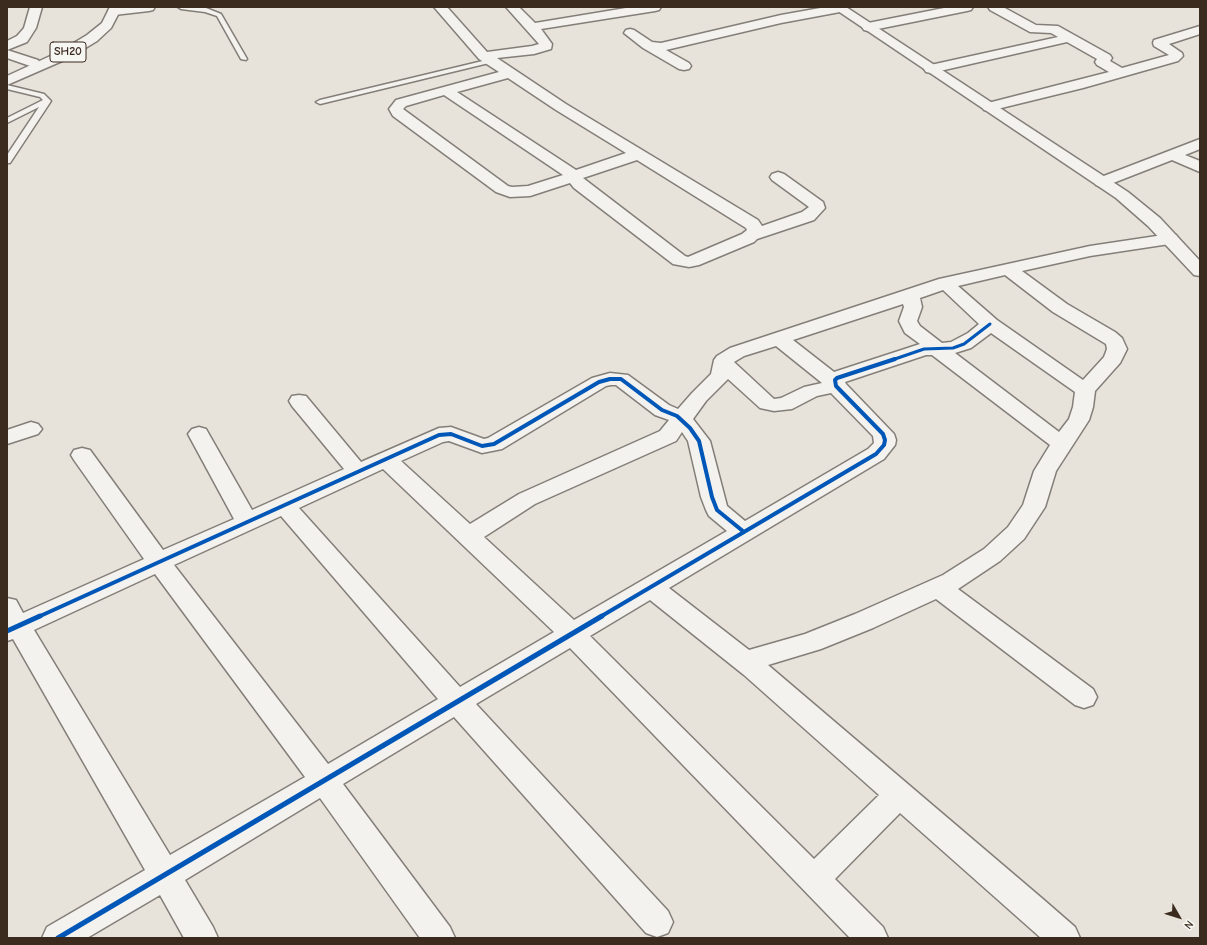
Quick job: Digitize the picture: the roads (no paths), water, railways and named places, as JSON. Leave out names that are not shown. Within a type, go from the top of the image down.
[{"type":"street","points":[[7,46],[22,39],[30,28],[36,7]]},
{"type":"street","points":[[115,9],[148,7]]},
{"type":"street","points":[[440,7],[488,59],[752,224],[756,229],[752,235]]},
{"type":"street","points":[[488,59],[544,48],[546,46],[532,27],[512,7]]},
{"type":"street","points":[[532,27],[633,9],[655,7]]},
{"type":"street","points":[[868,27],[937,9],[967,7]]},
{"type":"street","points":[[994,7],[1034,29],[1052,29],[1106,58],[1102,62],[1120,73]]},
{"type":"street","points":[[651,46],[657,48],[666,47],[782,18],[839,8],[1128,200],[1154,222],[1200,271]]},
{"type":"street","name":"SH20","points":[[7,81],[64,55],[92,38],[107,25],[115,9]]},
{"type":"street","name":"SH20","points":[[7,75],[33,63],[78,37],[94,21]]},
{"type":"street","points":[[989,107],[1173,58],[1176,56],[1175,53],[1159,43],[1200,30]]},
{"type":"street","points":[[630,33],[684,66]]},
{"type":"street","points":[[931,69],[1069,38]]},
{"type":"street","points":[[7,54],[33,63]]},
{"type":"street","points":[[509,73],[402,103],[396,109],[398,113],[506,190],[518,193],[530,191],[573,178],[639,154]]},
{"type":"street","points":[[447,90],[569,172],[573,178],[674,258],[684,262],[693,261],[752,235],[808,216],[817,208],[817,206],[778,177]]},
{"type":"street","points":[[1102,182],[1200,144]]},
{"type":"street","points":[[1172,155],[1200,167]]},
{"type":"street","points":[[468,536],[527,499],[660,441],[673,431],[699,397],[720,376],[723,363],[731,354],[945,284],[1090,251],[1170,239]]},
{"type":"street","points":[[745,662],[812,642],[864,621],[952,581],[992,555],[1016,533],[1034,507],[1045,471],[1079,420],[1084,407],[1084,390],[1112,359],[1117,349],[1115,342],[1098,329],[1060,308],[1008,269]]},
{"type":"street","points":[[945,284],[990,324],[1084,390]]},
{"type":"street","points":[[910,295],[913,307],[908,321],[910,326],[1026,418],[1062,444]]},
{"type":"street","points":[[835,385],[834,380],[840,376],[924,349],[953,348],[964,344],[990,324]]},
{"type":"street","points":[[58,938],[876,454],[884,445],[885,440],[883,434],[835,385],[778,338]]},
{"type":"street","points":[[723,363],[762,399],[767,403],[774,405],[785,404],[811,391],[835,385]]},
{"type":"street","points":[[202,938],[11,621],[159,562],[439,435],[446,434],[457,436],[477,445],[488,446],[494,444],[599,382],[610,378],[621,379],[662,410],[677,416],[690,428],[699,441],[712,498],[717,510],[744,532]]},
{"type":"street","points":[[299,401],[358,472]]},
{"type":"street","points":[[7,437],[32,429]]},
{"type":"street","points":[[199,434],[247,522]]},
{"type":"street","points":[[82,455],[159,562],[324,781],[439,938]]},
{"type":"street","points":[[386,459],[572,634],[872,938]]},
{"type":"street","points":[[284,505],[457,702],[657,922]]},
{"type":"street","points":[[938,587],[1084,697]]},
{"type":"street","points":[[651,588],[745,662],[898,795],[1034,910],[1064,938]]},
{"type":"street","points":[[815,879],[898,795]]},
{"type":"lane","points":[[181,7],[206,10],[219,16],[244,59]]},
{"type":"lane","points":[[320,102],[488,59]]},
{"type":"lane","points":[[7,87],[42,95],[47,101]]},
{"type":"lane","points":[[7,121],[47,101]]},
{"type":"lane","points":[[7,162],[47,101]]}]
